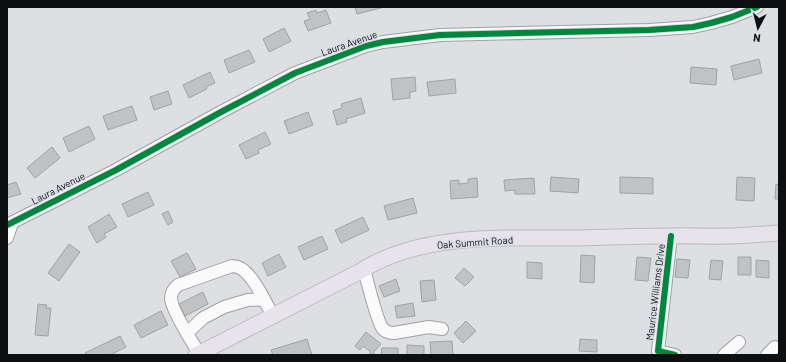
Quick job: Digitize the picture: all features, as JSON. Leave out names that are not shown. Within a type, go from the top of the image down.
[{"type":"main road","name":"Oak Summit Road","points":[[197,354],[368,266],[392,256],[418,248],[450,242],[492,239],[725,236],[779,233]]},
{"type":"street","name":"Laura Avenue","points":[[9,224],[116,170],[295,73],[366,46],[383,42],[440,35],[649,30],[693,27],[711,24],[757,7]]},
{"type":"street","points":[[7,238],[9,224]]},
{"type":"street","name":"Maurice Williams Drive","points":[[658,353],[671,236]]},
{"type":"street","points":[[197,354],[172,304],[172,291],[178,285],[232,266],[238,267],[256,284],[273,316]]},
{"type":"street","points":[[364,269],[377,316],[382,328],[394,334],[429,327],[442,329]]},
{"type":"street","points":[[187,333],[203,318],[224,307],[248,300],[264,299]]},
{"type":"street","points":[[724,355],[738,342]]},
{"type":"street","points":[[658,353],[675,355]]},
{"type":"building","points":[[355,7],[380,7],[381,8],[357,14]]},
{"type":"building","points":[[316,10],[317,13],[326,10],[331,23],[308,31],[304,21],[310,19],[307,13]]},
{"type":"building","points":[[284,28],[291,41],[269,52],[263,39]]},
{"type":"building","points":[[249,50],[255,62],[229,73],[224,60]]},
{"type":"building","points":[[759,59],[762,73],[734,80],[731,66]]},
{"type":"building","points":[[691,67],[717,69],[716,85],[690,83]]},
{"type":"building","points":[[210,72],[215,83],[189,98],[183,85]]},
{"type":"building","points":[[415,77],[416,91],[410,92],[410,98],[393,100],[391,79]]},
{"type":"building","points":[[455,79],[456,93],[429,96],[427,82]]},
{"type":"building","points":[[168,91],[172,104],[154,110],[150,97]]},
{"type":"building","points":[[361,98],[365,113],[346,119],[347,122],[337,125],[333,111],[342,108],[341,104]]},
{"type":"building","points":[[132,106],[137,120],[108,130],[103,116]]},
{"type":"building","points":[[308,112],[313,125],[289,134],[284,121]]},
{"type":"building","points":[[89,126],[95,139],[69,152],[63,138]]},
{"type":"building","points":[[265,132],[271,144],[258,150],[259,153],[246,159],[239,145]]},
{"type":"building","points":[[52,147],[60,158],[35,178],[27,168]]},
{"type":"building","points":[[551,177],[579,179],[578,193],[550,191]]},
{"type":"building","points":[[620,177],[653,178],[653,194],[620,193]]},
{"type":"building","points":[[737,177],[755,178],[754,201],[736,200]]},
{"type":"building","points":[[477,178],[478,197],[451,199],[450,181],[459,180],[459,184],[468,183],[468,179]]},
{"type":"building","points":[[534,178],[535,194],[515,194],[515,190],[505,191],[504,180]]},
{"type":"building","points":[[16,182],[21,194],[7,198],[7,185]]},
{"type":"building","points":[[776,184],[779,185],[779,199],[775,199]]},
{"type":"building","points":[[148,192],[154,205],[128,217],[122,204]]},
{"type":"building","points":[[413,198],[417,213],[388,220],[384,206]]},
{"type":"building","points":[[168,211],[173,222],[168,225],[162,214]]},
{"type":"building","points":[[109,214],[117,227],[104,234],[106,237],[97,243],[88,227]]},
{"type":"building","points":[[363,217],[369,230],[341,243],[335,230]]},
{"type":"building","points":[[322,236],[328,249],[304,260],[298,247]]},
{"type":"building","points":[[69,244],[80,252],[59,281],[48,273]]},
{"type":"building","points":[[187,253],[196,269],[180,277],[171,261]]},
{"type":"building","points":[[279,254],[286,267],[268,276],[262,263]]},
{"type":"building","points":[[581,255],[595,256],[594,283],[580,282]]},
{"type":"building","points":[[637,257],[651,258],[648,281],[635,280]]},
{"type":"building","points":[[738,257],[751,257],[751,275],[738,275]]},
{"type":"building","points":[[677,259],[690,260],[688,278],[675,277]]},
{"type":"building","points":[[711,260],[723,261],[721,280],[709,279]]},
{"type":"building","points":[[756,260],[769,261],[769,278],[756,277]]},
{"type":"building","points":[[527,262],[542,263],[542,279],[527,278]]},
{"type":"building","points":[[464,268],[474,277],[465,286],[455,278]]},
{"type":"building","points":[[396,279],[400,291],[384,297],[379,286]]},
{"type":"building","points":[[434,280],[436,300],[422,302],[420,281]]},
{"type":"building","points":[[203,292],[208,304],[185,316],[179,304]]},
{"type":"building","points":[[413,303],[415,316],[397,318],[395,306]]},
{"type":"building","points":[[38,304],[47,305],[46,308],[51,308],[48,336],[35,335]]},
{"type":"building","points":[[161,311],[168,325],[141,338],[134,325]]},
{"type":"building","points":[[466,321],[476,331],[463,343],[454,333]]},
{"type":"building","points":[[366,332],[381,344],[373,353],[376,355],[368,355],[371,352],[363,346],[360,350],[355,346]]},
{"type":"building","points":[[120,336],[126,347],[110,355],[86,355],[85,353]]},
{"type":"building","points":[[307,339],[312,355],[273,355],[271,350]]},
{"type":"building","points":[[580,339],[597,340],[597,352],[579,351]]},
{"type":"building","points":[[452,341],[453,355],[431,355],[430,342]]},
{"type":"building","points":[[407,345],[424,346],[424,355],[407,355]]},
{"type":"building","points":[[382,348],[398,348],[398,355],[381,355]]},
{"type":"cycle path","points":[[7,225],[116,170],[295,73],[366,46],[383,42],[440,35],[649,30],[693,27],[732,17],[757,7]]},
{"type":"cycle path","points":[[671,236],[658,351],[675,355]]}]
